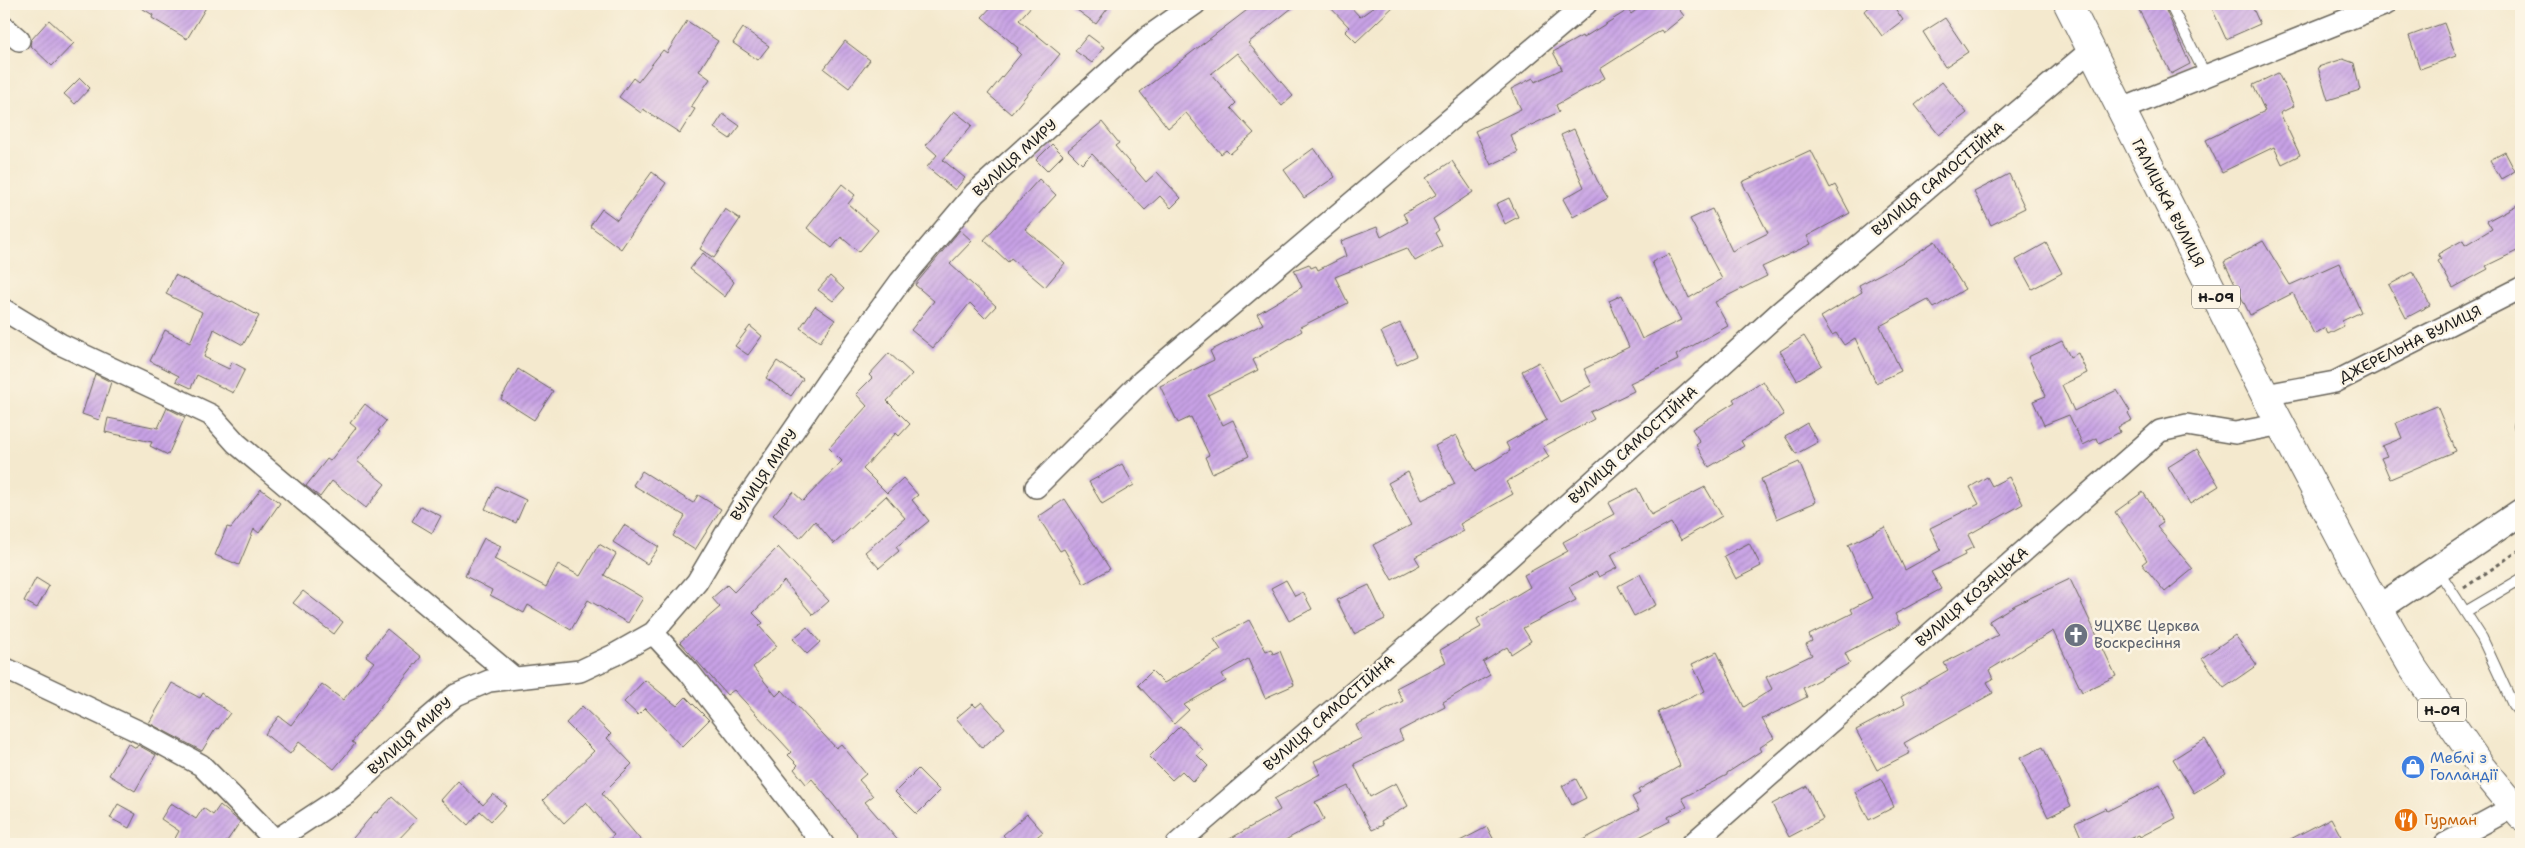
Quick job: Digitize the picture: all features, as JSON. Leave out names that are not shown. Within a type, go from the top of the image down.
[{"type":"main road","name":"ГАЛИЦЬКА ВУЛИЦЯ","points":[[2068,4],[2266,395],[2373,598],[2413,668],[2476,760],[2518,810]]},
{"type":"street","name":"ВУЛИЦЯ МИРУ","points":[[273,842],[346,794],[409,735],[456,695],[489,681],[580,670],[614,655],[653,633],[696,582],[745,501],[840,364],[900,282],[975,193],[1148,37],[1195,4]]},
{"type":"street","points":[[1036,488],[1142,381],[1586,4]]},
{"type":"street","points":[[2120,110],[2386,4]]},
{"type":"street","name":"ВУЛИЦЯ САМОСТІЙНА","points":[[1177,844],[1474,589],[1780,312],[2091,50]]},
{"type":"street","name":"ДЖЕРЕЛЬНА ВУЛИЦЯ","points":[[2266,395],[2335,382],[2521,288]]},
{"type":"street","points":[[4,310],[60,344],[211,415],[236,443],[513,677]]},
{"type":"street","name":"ВУЛИЦЯ КОЗАЦЬКА","points":[[1692,844],[2160,431],[2187,425],[2234,433],[2282,424]]},
{"type":"street","points":[[2373,598],[2437,569],[2521,512]]},
{"type":"street","points":[[653,633],[689,672],[823,844]]},
{"type":"street","points":[[4,668],[146,735],[201,765],[273,842]]},
{"type":"street","points":[[2445,844],[2518,810]]},
{"type":"lane","points":[[2170,4],[2206,76]]},
{"type":"lane","points":[[2437,569],[2482,638],[2513,705],[2521,714]]},
{"type":"lane","points":[[2465,612],[2521,579]]},
{"type":"path","points":[[2454,595],[2521,549]]},
{"type":"building","points":[[135,4],[208,4],[187,39],[152,18],[153,15]]},
{"type":"building","points":[[994,4],[1033,4],[1019,20],[1060,54],[1011,114],[988,94],[1021,54],[1017,50],[1018,48],[982,17]]},
{"type":"building","points":[[1069,4],[1111,4],[1096,24]]},
{"type":"building","points":[[1255,4],[1297,4],[1248,43],[1293,96],[1282,106],[1237,53],[1211,74],[1236,103],[1231,108],[1254,133],[1230,154],[1226,150],[1221,154],[1186,113],[1168,128],[1140,92]]},
{"type":"building","points":[[1327,4],[1348,4],[1360,17],[1378,4],[1396,4],[1356,42],[1345,31],[1349,27]]},
{"type":"building","points":[[1644,4],[1675,4],[1684,16],[1663,33],[1661,30],[1600,69],[1605,78],[1556,105],[1559,112],[1510,135],[1518,152],[1491,165],[1475,131],[1521,109],[1511,89],[1533,78],[1535,82],[1562,69],[1553,52],[1582,36],[1583,38],[1628,10],[1631,14]]},
{"type":"building","points":[[1874,4],[1892,4],[1903,20],[1882,36],[1864,11]]},
{"type":"building","points":[[2136,4],[2163,4],[2190,64],[2171,74]]},
{"type":"building","points":[[2210,4],[2251,4],[2260,24],[2226,39]]},
{"type":"building","points":[[1945,18],[1968,52],[1945,67],[1923,32]]},
{"type":"building","points":[[49,20],[74,43],[52,66],[30,45],[31,40]]},
{"type":"building","points":[[687,21],[718,41],[699,71],[710,79],[691,107],[695,109],[680,133],[643,109],[641,113],[619,97],[633,78],[638,82],[663,50],[667,53]]},
{"type":"building","points":[[2444,23],[2456,56],[2420,69],[2409,36]]},
{"type":"building","points":[[743,28],[769,46],[758,60],[733,43]]},
{"type":"building","points":[[1088,35],[1104,47],[1092,63],[1075,51]]},
{"type":"building","points":[[845,41],[870,60],[849,88],[824,69]]},
{"type":"building","points":[[2343,59],[2354,63],[2360,90],[2328,100],[2318,67]]},
{"type":"building","points":[[2278,73],[2294,106],[2280,113],[2300,155],[2282,164],[2274,147],[2222,172],[2206,140],[2265,111],[2253,85]]},
{"type":"building","points":[[80,78],[90,88],[75,104],[64,94]]},
{"type":"building","points":[[1942,82],[1967,113],[1939,135],[1915,105]]},
{"type":"building","points":[[954,111],[972,125],[943,160],[965,178],[955,190],[927,167],[937,155],[926,145]]},
{"type":"building","points":[[723,114],[740,126],[730,139],[714,128]]},
{"type":"building","points":[[1102,122],[1119,143],[1115,146],[1146,182],[1157,172],[1181,198],[1171,208],[1160,196],[1145,210],[1092,154],[1082,164],[1068,150]]},
{"type":"building","points":[[1574,129],[1597,180],[1608,198],[1573,217],[1563,199],[1584,187],[1561,135]]},
{"type":"building","points":[[1052,144],[1063,155],[1047,171],[1036,160]]},
{"type":"building","points":[[1314,148],[1335,177],[1304,198],[1284,170]]},
{"type":"building","points":[[1811,150],[1830,188],[1835,185],[1850,213],[1807,236],[1811,244],[1762,267],[1767,276],[1715,302],[1728,326],[1676,355],[1678,360],[1630,383],[1634,391],[1590,412],[1594,419],[1543,447],[1549,457],[1506,482],[1513,494],[1460,524],[1464,531],[1415,557],[1420,565],[1392,580],[1373,545],[1411,525],[1388,483],[1408,472],[1422,500],[1455,484],[1435,446],[1456,435],[1476,471],[1510,451],[1506,443],[1547,420],[1522,371],[1539,362],[1560,402],[1592,385],[1584,369],[1629,347],[1609,301],[1622,295],[1642,339],[1681,320],[1665,292],[1652,262],[1669,254],[1689,298],[1722,279],[1690,219],[1712,209],[1732,251],[1768,233],[1742,182]]},
{"type":"building","points":[[2505,152],[2515,171],[2501,179],[2490,160]]},
{"type":"building","points":[[1452,161],[1473,192],[1433,219],[1439,230],[1435,233],[1442,246],[1415,261],[1407,248],[1335,277],[1348,303],[1300,327],[1302,331],[1253,360],[1258,370],[1208,395],[1223,425],[1233,420],[1249,456],[1212,473],[1205,457],[1209,455],[1191,417],[1178,423],[1160,386],[1214,360],[1210,351],[1263,324],[1257,314],[1302,287],[1294,270],[1309,264],[1311,268],[1316,266],[1318,270],[1346,256],[1341,241],[1377,227],[1381,237],[1408,222],[1403,214],[1437,194],[1426,178]]},
{"type":"building","points":[[652,172],[666,183],[621,249],[590,226],[602,209],[617,220]]},
{"type":"building","points":[[2009,174],[2025,208],[1991,225],[1974,192]]},
{"type":"building","points":[[1039,179],[1056,195],[1025,229],[1065,263],[1045,287],[1011,258],[1008,262],[984,240]]},
{"type":"building","points":[[842,184],[855,195],[848,204],[878,230],[859,252],[841,237],[832,248],[807,228]]},
{"type":"building","points":[[1509,198],[1518,217],[1505,224],[1496,204]]},
{"type":"building","points":[[2521,203],[2521,249],[2486,266],[2488,269],[2453,288],[2438,261],[2441,259],[2438,254],[2463,240],[2465,245],[2492,229],[2487,221]]},
{"type":"building","points":[[725,209],[740,219],[714,258],[700,249]]},
{"type":"building","points":[[960,230],[972,241],[950,264],[996,306],[985,318],[970,303],[933,348],[911,330],[934,301],[915,285]]},
{"type":"building","points":[[1935,241],[1965,289],[1934,308],[1928,300],[1880,326],[1901,371],[1876,383],[1855,338],[1844,345],[1836,333],[1832,335],[1821,317],[1862,292],[1859,285],[1905,261]]},
{"type":"building","points":[[2263,241],[2290,285],[2339,263],[2361,312],[2342,321],[2344,326],[2328,334],[2325,328],[2314,334],[2293,293],[2250,315],[2224,262]]},
{"type":"building","points":[[2046,243],[2062,273],[2032,289],[2016,260]]},
{"type":"building","points":[[703,253],[734,282],[725,297],[690,269]]},
{"type":"building","points":[[2413,272],[2430,305],[2406,318],[2389,285]]},
{"type":"building","points":[[175,275],[232,301],[259,316],[243,345],[214,329],[204,357],[229,369],[232,362],[245,369],[233,393],[197,375],[191,388],[176,381],[179,376],[150,361],[165,330],[190,343],[202,312],[166,294]]},
{"type":"building","points":[[830,276],[844,289],[833,301],[818,290]]},
{"type":"building","points":[[815,306],[835,320],[820,342],[800,328]]},
{"type":"building","points":[[1400,323],[1416,356],[1397,365],[1381,332]]},
{"type":"building","points":[[750,326],[762,336],[748,355],[735,346]]},
{"type":"building","points":[[1804,336],[1822,365],[1797,380],[1780,351]]},
{"type":"building","points":[[2062,341],[2070,357],[2078,353],[2087,373],[2062,385],[2074,411],[2117,390],[2130,411],[2128,413],[2132,420],[2118,427],[2120,432],[2099,443],[2097,438],[2083,445],[2069,415],[2044,425],[2033,401],[2046,396],[2028,357]]},
{"type":"building","points":[[889,353],[912,374],[887,401],[910,424],[899,436],[896,433],[863,469],[887,493],[903,478],[918,495],[912,500],[929,521],[896,547],[899,551],[879,568],[865,552],[905,518],[886,496],[834,544],[815,521],[800,538],[773,515],[793,492],[803,501],[842,461],[829,448],[867,406],[856,394],[872,378],[869,375]]},
{"type":"building","points":[[777,361],[803,379],[791,396],[766,378]]},
{"type":"building","points":[[518,369],[553,391],[534,420],[501,399]]},
{"type":"building","points":[[95,374],[111,382],[99,420],[82,414]]},
{"type":"building","points":[[1763,381],[1784,415],[1741,441],[1744,446],[1709,467],[1696,445],[1700,442],[1692,429],[1735,402],[1733,399]]},
{"type":"building","points":[[365,404],[386,421],[378,431],[380,432],[357,461],[385,484],[366,508],[332,481],[320,497],[306,486],[327,459],[330,461],[356,428],[350,423]]},
{"type":"building","points":[[2437,406],[2456,451],[2390,479],[2381,458],[2387,456],[2382,446],[2402,438],[2396,423]]},
{"type":"building","points":[[167,408],[185,417],[168,455],[150,446],[152,442],[105,432],[108,418],[158,428]]},
{"type":"building","points":[[1807,423],[1818,442],[1796,454],[1785,436]]},
{"type":"building","points":[[2197,449],[2219,486],[2190,504],[2168,467]]},
{"type":"building","points":[[1799,462],[1816,502],[1777,519],[1761,479]]},
{"type":"building","points":[[1122,464],[1134,485],[1102,504],[1089,482]]},
{"type":"building","points":[[642,471],[693,503],[698,495],[721,509],[695,550],[673,536],[685,516],[633,485]]},
{"type":"building","points":[[1987,477],[1992,486],[2009,477],[2023,504],[1968,535],[1974,547],[1964,552],[1965,555],[1931,572],[1941,589],[1895,614],[1900,624],[1845,653],[1850,663],[1803,688],[1807,697],[1762,719],[1774,738],[1759,748],[1761,751],[1727,773],[1727,775],[1682,798],[1687,807],[1668,817],[1670,821],[1626,844],[1575,844],[1639,810],[1632,797],[1640,793],[1638,790],[1680,766],[1658,712],[1705,691],[1692,664],[1717,652],[1744,707],[1772,689],[1766,677],[1812,655],[1806,644],[1812,641],[1809,635],[1853,613],[1851,609],[1872,598],[1848,545],[1885,527],[1905,570],[1941,550],[1930,528],[1979,504],[1970,487]]},
{"type":"building","points":[[496,486],[526,500],[516,523],[485,509]]},
{"type":"building","points":[[1705,487],[1722,516],[1681,540],[1671,523],[1610,555],[1617,568],[1599,577],[1596,572],[1569,587],[1576,600],[1523,628],[1531,641],[1511,654],[1507,647],[1483,662],[1490,675],[1443,702],[1445,707],[1399,731],[1403,740],[1354,764],[1370,797],[1396,783],[1408,806],[1381,821],[1383,825],[1372,830],[1348,786],[1315,802],[1324,819],[1278,844],[1221,844],[1280,810],[1274,799],[1320,774],[1314,761],[1362,738],[1356,725],[1403,701],[1396,688],[1446,662],[1440,650],[1481,627],[1477,619],[1530,587],[1524,575],[1568,551],[1563,542],[1614,514],[1608,503],[1637,488],[1651,515]]},
{"type":"building","points":[[261,489],[280,503],[259,533],[254,529],[239,565],[215,555],[227,527],[231,528]]},
{"type":"building","points":[[2143,492],[2163,523],[2157,527],[2193,569],[2165,592],[2142,564],[2147,560],[2115,512]]},
{"type":"building","points":[[1065,499],[1110,569],[1084,584],[1064,549],[1060,551],[1038,517]]},
{"type":"building","points":[[421,506],[441,516],[432,533],[412,521]]},
{"type":"building","points":[[624,525],[659,547],[647,564],[613,542]]},
{"type":"building","points":[[484,538],[501,546],[494,559],[546,587],[558,564],[580,576],[599,544],[616,554],[604,575],[643,598],[628,623],[588,600],[571,630],[528,605],[524,613],[490,595],[492,590],[465,576]]},
{"type":"building","points":[[1749,543],[1761,566],[1736,579],[1724,556]]},
{"type":"building","points":[[778,547],[829,601],[813,615],[784,581],[753,613],[763,623],[759,626],[777,646],[753,667],[776,696],[782,690],[836,748],[841,744],[866,774],[859,780],[873,796],[865,802],[901,844],[863,844],[812,779],[806,784],[794,769],[798,765],[788,755],[791,752],[734,690],[727,695],[680,642],[720,607],[712,598],[727,585],[734,592]]},
{"type":"building","points":[[1640,574],[1656,605],[1634,616],[1618,586]]},
{"type":"building","points":[[36,578],[49,586],[37,608],[24,601]]},
{"type":"building","points":[[2070,579],[2116,676],[2082,692],[2053,631],[1989,670],[1993,679],[1987,682],[1993,693],[1904,743],[1910,753],[1877,770],[1856,730],[1905,704],[1901,697],[1948,670],[1944,663],[1998,635],[1989,621],[2015,605]]},
{"type":"building","points":[[1286,580],[1295,596],[1303,592],[1312,609],[1289,621],[1271,588]]},
{"type":"building","points":[[1369,585],[1385,619],[1354,634],[1337,600]]},
{"type":"building","points":[[303,591],[343,622],[334,634],[293,603]]},
{"type":"building","points":[[1249,620],[1266,651],[1271,649],[1273,654],[1280,651],[1294,685],[1265,698],[1248,659],[1222,674],[1226,681],[1184,705],[1189,710],[1174,724],[1138,685],[1152,671],[1164,683],[1221,650],[1214,639]]},
{"type":"building","points":[[807,627],[820,642],[807,654],[793,639]]},
{"type":"building","points":[[387,629],[421,657],[352,742],[355,744],[334,769],[299,742],[290,754],[265,734],[279,716],[291,725],[322,684],[343,700],[374,662],[366,656]]},
{"type":"building","points":[[2235,635],[2257,665],[2224,688],[2202,658]]},
{"type":"building","points":[[645,680],[677,706],[686,697],[709,720],[682,747],[645,708],[638,715],[624,702]]},
{"type":"building","points":[[172,683],[200,698],[203,693],[230,713],[218,729],[216,728],[202,751],[149,723]]},
{"type":"building","points":[[982,702],[1005,728],[982,748],[956,718],[973,704],[976,707]]},
{"type":"building","points":[[582,706],[611,734],[607,738],[632,764],[602,794],[644,844],[604,844],[614,835],[586,802],[564,823],[543,800],[594,751],[566,723]]},
{"type":"building","points":[[1180,726],[1203,750],[1197,755],[1208,766],[1193,782],[1182,771],[1172,780],[1149,757]]},
{"type":"building","points":[[2205,739],[2226,773],[2194,793],[2173,759]]},
{"type":"building","points":[[128,743],[136,748],[138,745],[156,755],[135,791],[109,775]]},
{"type":"building","points":[[2043,747],[2071,806],[2048,817],[2020,758]]},
{"type":"building","points":[[918,769],[940,791],[917,814],[895,792]]},
{"type":"building","points":[[1576,779],[1586,798],[1572,805],[1562,786]]},
{"type":"building","points":[[1881,779],[1894,807],[1869,820],[1855,792]]},
{"type":"building","points":[[458,781],[483,805],[493,794],[506,805],[491,821],[480,811],[468,825],[441,800]]},
{"type":"building","points":[[2160,785],[2176,818],[2140,837],[2139,835],[2119,844],[2084,844],[2075,823],[2106,808],[2107,811]]},
{"type":"building","points":[[1807,786],[1823,819],[1789,837],[1772,804]]},
{"type":"building","points":[[392,797],[417,820],[394,844],[348,844],[375,812],[377,813]]},
{"type":"building","points":[[171,803],[196,819],[203,808],[213,815],[220,805],[240,822],[225,844],[172,844],[179,831],[161,819]]},
{"type":"building","points":[[118,804],[136,814],[129,828],[110,818]]},
{"type":"building","points":[[1027,814],[1043,832],[1028,844],[1011,844],[1003,835]]},
{"type":"building","points":[[2331,818],[2345,844],[2281,844]]},
{"type":"building","points":[[1487,827],[1496,844],[1454,844]]},
{"type":"place","name":"УЦХВЄ Церква Воскресіння","points":[[2076,635]]},
{"type":"place","name":"Меблі з Голландії","points":[[2413,767]]},
{"type":"place","name":"Гурман","points":[[2406,820]]}]
